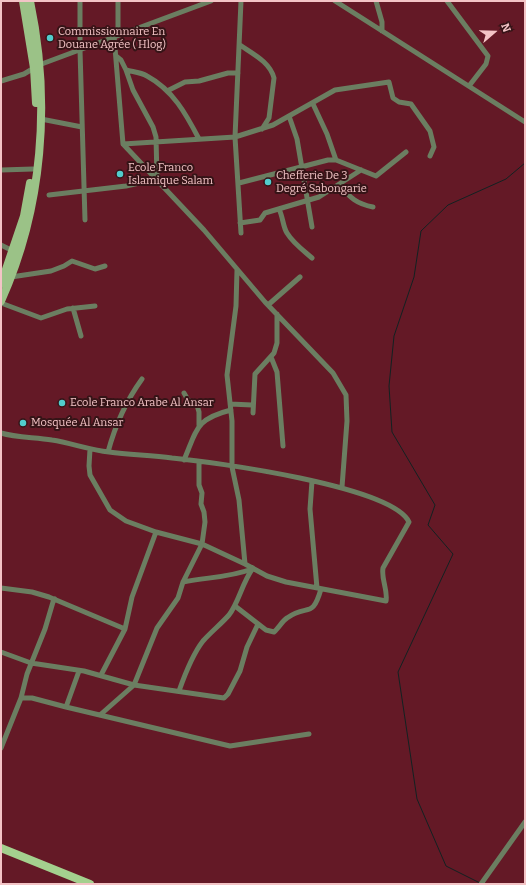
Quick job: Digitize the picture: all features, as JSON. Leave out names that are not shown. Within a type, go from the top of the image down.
[{"type":"highway","points":[[1,848],[90,884]]},
{"type":"main road","points":[[1,284],[24,216],[33,169],[37,67],[23,1]]},
{"type":"main road","points":[[1,302],[23,242],[32,205],[38,169],[41,119],[35,26],[30,1]]},
{"type":"street","points":[[80,1],[83,192],[85,220]]},
{"type":"street","points":[[118,1],[116,56],[123,144],[204,230],[268,305],[333,373],[346,394],[347,421],[342,487]]},
{"type":"street","points":[[1,81],[24,74],[37,67],[80,50],[210,1]]},
{"type":"street","points":[[241,1],[235,137],[239,183],[240,223],[242,233]]},
{"type":"street","points":[[335,1],[525,122]]},
{"type":"street","points":[[376,1],[382,22],[382,31]]},
{"type":"street","points":[[449,2],[488,56],[486,64],[469,86]]},
{"type":"street","points":[[240,45],[266,64],[272,73],[272,96],[268,122],[261,130]]},
{"type":"street","points":[[116,56],[121,60],[133,90],[153,127],[157,142],[156,179]]},
{"type":"street","points":[[126,70],[146,75],[167,91],[182,106],[199,139]]},
{"type":"street","points":[[167,91],[185,82],[198,82],[228,73],[238,73]]},
{"type":"street","points":[[123,144],[235,137],[273,125],[313,104],[335,90],[389,82],[393,98],[411,104],[430,131],[434,147],[430,156]]},
{"type":"street","points":[[313,104],[327,134],[336,160]]},
{"type":"street","points":[[289,116],[297,139],[312,227]]},
{"type":"street","points":[[41,119],[82,127]]},
{"type":"street","points":[[268,122],[273,125]]},
{"type":"street","points":[[239,183],[328,160],[336,160],[378,176],[406,152]]},
{"type":"street","points":[[1,170],[33,169]]},
{"type":"street","points":[[240,223],[260,220],[265,213],[308,201],[340,185],[361,170]]},
{"type":"street","points":[[49,195],[126,186],[156,179]]},
{"type":"street","points":[[340,185],[350,198],[360,204],[373,207]]},
{"type":"street","points":[[279,209],[286,232],[295,243],[312,258]]},
{"type":"street","points":[[1,245],[13,251]]},
{"type":"street","points":[[11,277],[50,271],[64,266],[72,260],[94,269],[105,266]]},
{"type":"street","points":[[237,270],[236,306],[228,375],[231,410],[232,467],[239,500],[245,564]]},
{"type":"street","points":[[268,305],[300,278]]},
{"type":"street","points":[[1,302],[41,318],[73,308],[94,306]]},
{"type":"street","points":[[73,308],[81,336]]},
{"type":"street","points":[[253,413],[252,405],[255,374],[274,354],[277,342],[277,314]]},
{"type":"street","points":[[271,357],[277,372],[283,446]]},
{"type":"street","points":[[108,452],[112,434],[132,393],[142,380]]},
{"type":"street","points":[[184,393],[188,400],[197,405],[200,412],[199,426],[189,445],[184,460]]},
{"type":"street","points":[[230,404],[252,405]]},
{"type":"street","points":[[199,426],[211,417],[231,410]]},
{"type":"street","points":[[1,433],[53,440],[90,448],[108,452],[200,462],[312,480],[342,487],[390,505],[407,519],[409,524],[383,568],[382,574],[386,589],[386,601],[286,582],[267,576],[202,544],[156,532],[126,520],[110,510],[90,475],[88,466],[90,448]]},
{"type":"street","points":[[100,715],[134,685],[157,628],[178,598],[183,582],[202,544],[205,522],[201,504],[202,493],[199,485],[200,462]]},
{"type":"street","points":[[235,606],[266,630],[274,632],[286,619],[299,612],[313,608],[316,604],[319,588],[310,509],[312,480]]},
{"type":"street","points":[[101,675],[125,629],[132,597],[156,532]]},
{"type":"street","points":[[183,582],[199,578],[229,577],[253,568]]},
{"type":"street","points":[[179,691],[186,671],[202,642],[229,615],[235,606],[246,578],[253,568]]},
{"type":"street","points":[[1,588],[32,592],[55,599],[125,629]]},
{"type":"street","points":[[1,748],[21,698],[31,663],[45,630],[55,599]]},
{"type":"street","points":[[1,652],[31,663],[101,675],[134,685],[204,696],[226,697],[240,671],[247,647],[258,624]]},
{"type":"street","points":[[66,707],[79,671]]},
{"type":"street","points":[[21,698],[32,698],[230,746],[309,734]]},
{"type":"street","points":[[481,884],[525,822]]},
{"type":"waterway","points":[[480,883],[446,866],[417,799],[398,672],[453,554],[428,525],[435,505],[392,432],[389,386],[394,336],[414,277],[421,231],[448,205],[506,179],[525,163]]},
{"type":"place","name":"Commissionnaire En Douane Agrée ( Hlog)","points":[[50,38]]},
{"type":"place","name":"Ecole Franco Islamique Salam","points":[[120,174]]},
{"type":"place","name":"Chefferie De 3 Degré Sabongarie","points":[[268,182]]},
{"type":"place","name":"Ecole Franco Arabe Al Ansar","points":[[62,403]]},
{"type":"place","name":"Mosquée Al Ansar","points":[[23,423]]}]
